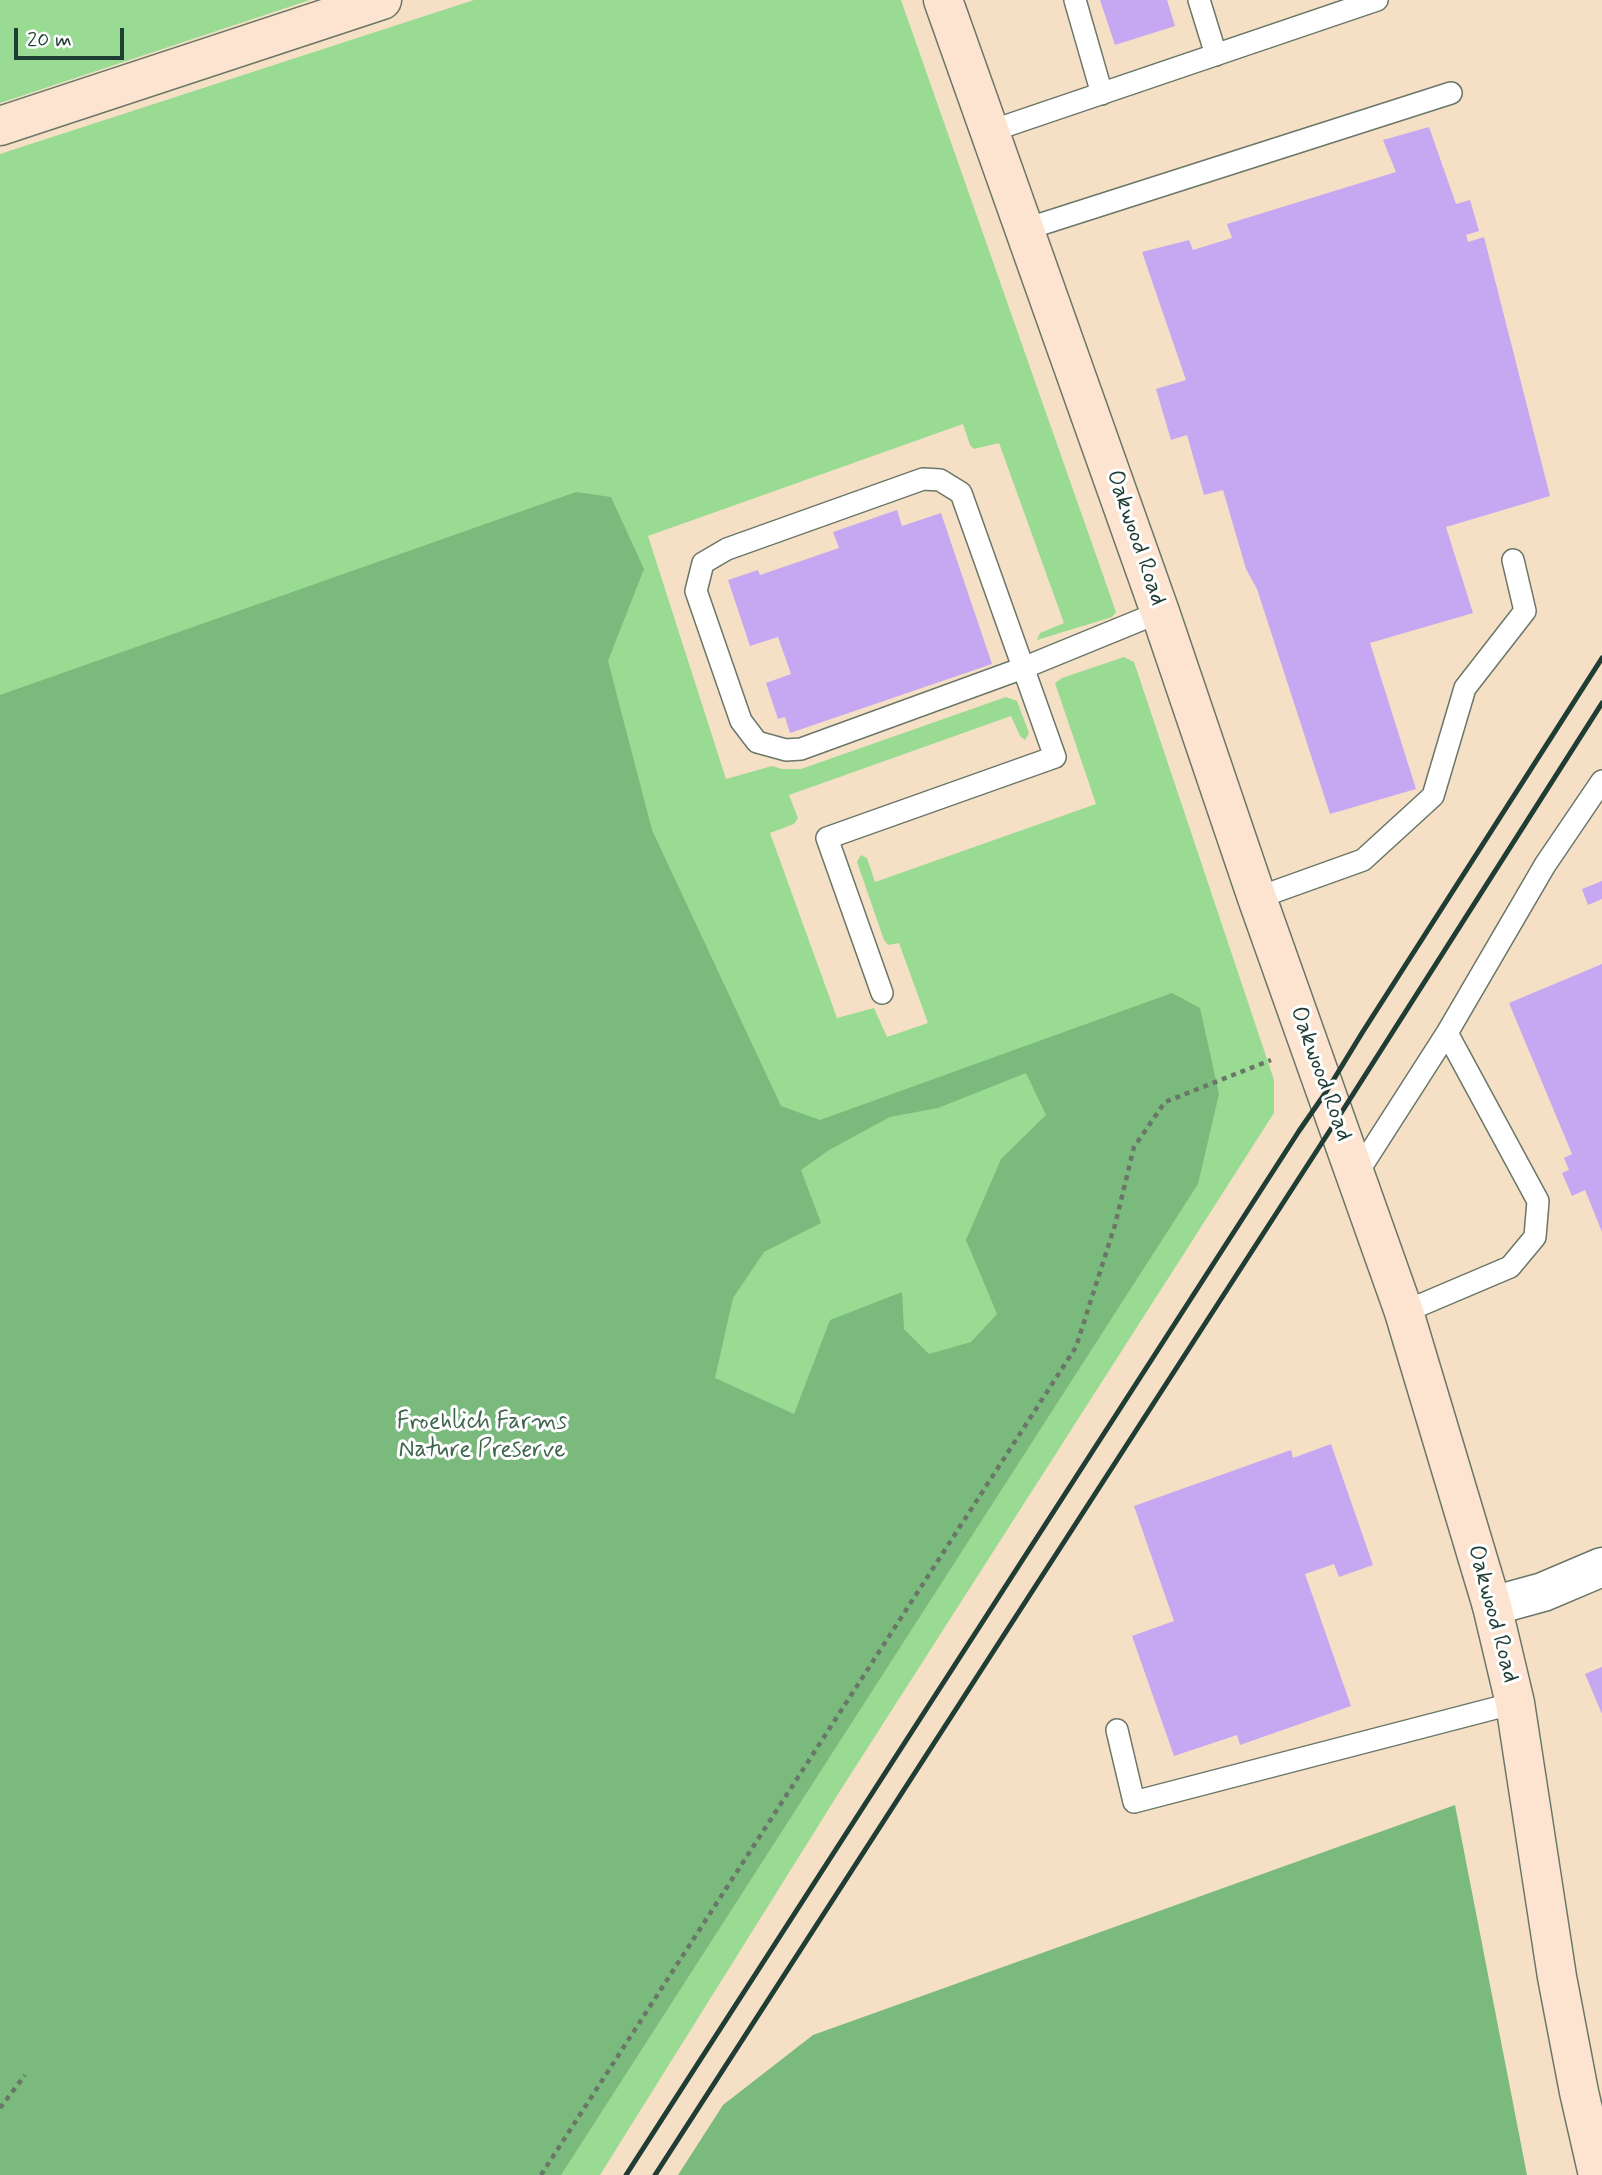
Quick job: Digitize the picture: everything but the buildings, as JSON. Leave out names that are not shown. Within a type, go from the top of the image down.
[{"type":"main road","points":[[0,126],[382,0]]},
{"type":"main road","name":"Oakwood Road","points":[[943,0],[1026,229],[1257,898],[1404,1312],[1492,1606],[1515,1703],[1557,1977],[1578,2092],[1597,2174]]},
{"type":"street","points":[[1492,1606],[1543,1592],[1602,1567]]},
{"type":"lane","points":[[1075,0],[1102,94]]},
{"type":"lane","points":[[1199,0],[1216,55]]},
{"type":"lane","points":[[991,131],[1377,0]]},
{"type":"lane","points":[[1026,229],[1451,93]]},
{"type":"lane","points":[[882,993],[827,838],[1055,757],[1023,668],[961,493],[940,480],[923,479],[727,549],[703,563],[696,591],[741,720],[757,742],[786,750],[801,749],[1023,668],[1160,612]]},
{"type":"lane","points":[[1257,898],[1363,860],[1433,796],[1465,688],[1525,611],[1513,560]]},
{"type":"lane","points":[[1356,1175],[1447,1033],[1545,865],[1602,781]]},
{"type":"lane","points":[[1404,1312],[1510,1267],[1535,1237],[1538,1201],[1447,1033]]},
{"type":"lane","points":[[1117,1730],[1134,1802],[1515,1703]]},
{"type":"path","points":[[541,2175],[1076,1347],[1115,1225],[1134,1147],[1165,1102],[1272,1060]]},
{"type":"path","points":[[0,2108],[25,2075]]},
{"type":"green space","points":[[0,0],[310,0],[0,103]]},
{"type":"green space","name":"Froehlich Farms Nature Preserve","points":[[474,0],[901,0],[1116,612],[1112,617],[1037,640],[1040,633],[1064,623],[999,443],[974,449],[963,424],[648,536],[726,779],[772,766],[801,769],[1006,697],[1017,701],[1029,733],[1025,740],[1020,736],[1011,716],[789,795],[798,818],[794,824],[770,833],[837,1018],[874,1008],[887,1037],[928,1023],[899,943],[888,945],[884,940],[857,862],[861,855],[867,858],[875,882],[1096,804],[1055,683],[1062,678],[1124,657],[1134,662],[1274,1080],[1274,1113],[840,1791],[600,2175],[0,2175],[0,154]]},
{"type":"green space","name":"Froehlich Farms Nature Preserve","points":[[576,492],[611,497],[644,569],[608,661],[652,830],[781,1106],[820,1120],[1172,993],[1200,1008],[1219,1094],[1198,1184],[561,2175],[0,2175],[0,695]],"holes":[[[1026,1073],[1046,1115],[1001,1159],[966,1240],[997,1314],[971,1342],[929,1354],[904,1329],[902,1292],[830,1320],[794,1414],[715,1378],[733,1298],[764,1252],[821,1223],[801,1170],[829,1150],[890,1117],[938,1108]]]},
{"type":"green space","points":[[1455,1805],[1527,2175],[678,2175],[723,2105],[813,2035]]},
{"type":"railway","points":[[626,2175],[1326,1092],[1602,658]]},
{"type":"railway","points":[[655,2175],[1336,1121],[1602,703]]}]
